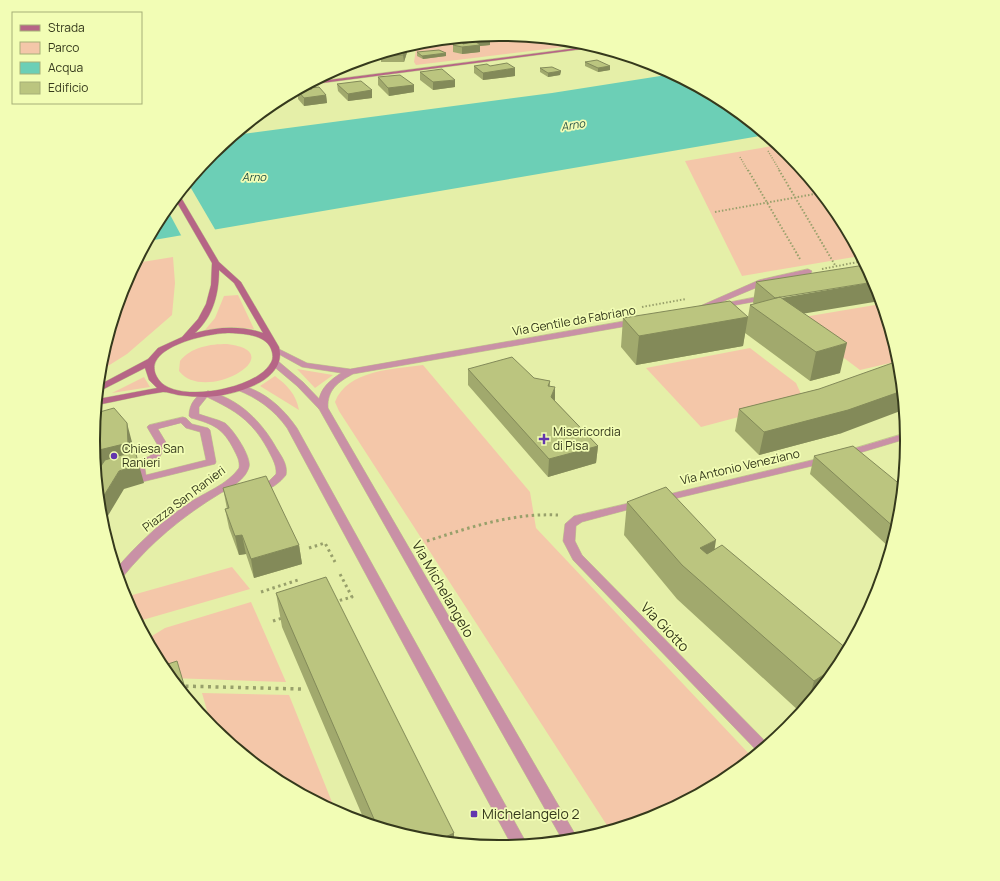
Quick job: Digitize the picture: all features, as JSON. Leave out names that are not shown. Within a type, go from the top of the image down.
[{"type":"main road","points":[[323,82],[579,49]]},
{"type":"main road","points":[[180,201],[216,264],[237,282],[275,353]]},
{"type":"main road","points":[[104,386],[153,360],[164,348],[182,338],[200,321],[212,303],[215,290],[216,264]]},
{"type":"main road","points":[[182,338],[212,331],[236,330],[261,336],[275,353]]},
{"type":"main road","points":[[153,360],[150,370],[153,379],[160,386],[181,393],[206,395],[240,388],[262,377],[275,353]]},
{"type":"main road","points":[[103,401],[167,389]]},
{"type":"street","points":[[773,296],[689,312],[721,299],[734,296],[762,282],[808,271]]},
{"type":"street","name":"Via Gentile da Fabriano","points":[[323,408],[323,398],[327,389],[338,378],[350,372],[643,320]]},
{"type":"street","name":"Via Gentile da Fabriano","points":[[275,353],[305,365],[350,372]]},
{"type":"street","name":"Via Michelangelo","points":[[275,353],[300,384],[323,408],[568,834]]},
{"type":"street","points":[[240,388],[266,400],[283,415],[292,428],[517,839]]},
{"type":"street","points":[[206,395],[243,411],[253,419],[259,426],[282,468],[281,476],[272,484],[248,490]]},
{"type":"street","name":"Piazza San Ranieri","points":[[122,570],[149,541],[192,506],[212,494],[243,470],[245,465],[244,459],[228,430],[214,422],[194,416],[194,407],[206,395]]},
{"type":"street","points":[[183,420],[189,426],[206,430],[211,462],[142,479],[140,469],[146,461],[154,458],[162,444],[152,427],[183,420]]},
{"type":"street","name":"Via Antonio Veneziano","points":[[578,519],[768,474],[869,448],[900,438]]},
{"type":"street","points":[[212,494],[236,490]]},
{"type":"street","name":"Via Giotto","points":[[578,519],[571,524],[569,541],[577,557],[759,744]]},
{"type":"path","points":[[768,151],[835,264]]},
{"type":"path","points":[[740,157],[766,203],[808,271],[857,262]]},
{"type":"path","points":[[715,212],[814,194]]},
{"type":"path","points":[[427,541],[519,514],[545,514],[578,519]]},
{"type":"path","points":[[309,548],[325,543],[335,562]]},
{"type":"path","points":[[328,604],[352,596],[340,574]]},
{"type":"path","points":[[261,592],[298,580]]},
{"type":"path","points":[[273,621],[287,617]]},
{"type":"path","points":[[185,686],[301,689]]},
{"type":"green space","points":[[500,41],[552,44],[566,47],[416,65],[414,62],[416,50],[448,44]]},
{"type":"green space","points":[[770,146],[800,177],[817,197],[846,241],[854,257],[742,276],[685,161]]},
{"type":"green space","points":[[173,257],[175,283],[172,315],[127,354],[107,366],[114,337],[122,312],[143,262]]},
{"type":"green space","points":[[238,295],[254,329],[231,327],[205,330],[215,318],[224,296]]},
{"type":"green space","points":[[875,305],[886,337],[892,363],[860,370],[792,319]]},
{"type":"green space","points":[[227,344],[245,349],[251,356],[248,365],[238,373],[223,380],[207,382],[191,380],[179,371],[180,361],[184,356],[195,349]]},
{"type":"green space","points":[[750,348],[796,383],[801,394],[795,402],[701,427],[646,368]]},
{"type":"green space","points":[[423,365],[530,492],[536,528],[748,753],[722,773],[677,799],[653,810],[607,825],[339,411],[335,402],[341,391],[350,383],[360,377],[386,370]]},
{"type":"green space","points":[[297,369],[333,375],[315,388]]},
{"type":"green space","points":[[275,376],[290,390],[296,399],[299,410],[260,386]]},
{"type":"green space","points":[[144,377],[150,387],[112,393]]},
{"type":"green space","points":[[232,567],[250,589],[143,620],[132,595]]},
{"type":"green space","points":[[251,602],[286,682],[179,678],[152,636],[165,628]]},
{"type":"green space","points":[[202,693],[289,695],[333,803],[278,773],[237,741],[207,712]]},
{"type":"water","name":"Arno","points":[[663,76],[722,108],[758,136],[155,240],[183,197],[218,158],[245,134],[552,93]]},
{"type":"pier","points":[[191,188],[216,231],[182,237],[170,215]]},
{"type":"building","points":[[476,42],[480,45],[462,47],[453,45],[453,44]]},
{"type":"building","points":[[439,50],[446,53],[422,56],[417,52]]},
{"type":"building","points":[[597,60],[610,66],[598,68],[585,62]]},
{"type":"building","points":[[507,63],[515,68],[483,73],[474,66],[487,64],[490,66]]},
{"type":"building","points":[[552,67],[561,71],[548,73],[540,68]]},
{"type":"building","points":[[442,69],[455,80],[433,82],[420,72]]},
{"type":"building","points":[[400,75],[414,85],[388,88],[378,77]]},
{"type":"building","points":[[361,81],[372,90],[348,94],[337,84]]},
{"type":"building","points":[[319,87],[326,95],[304,98],[301,94],[313,88]]},
{"type":"building","points":[[859,266],[867,283],[775,298],[756,282]]},
{"type":"building","points":[[780,297],[847,343],[816,352],[750,305]]},
{"type":"building","points":[[730,301],[748,317],[639,336],[623,318]]},
{"type":"building","name":"Misericordia di Pisa","points":[[512,357],[534,378],[550,381],[548,386],[555,387],[551,397],[598,446],[549,459],[468,369]]},
{"type":"building","points":[[892,363],[897,393],[848,410],[764,432],[739,409],[819,389]]},
{"type":"building","points":[[114,408],[127,423],[128,443],[100,450],[101,412]]},
{"type":"building","points":[[853,446],[897,482],[891,524],[814,456]]},
{"type":"building","points":[[135,451],[139,465],[119,471],[104,495],[101,466],[105,460]]},
{"type":"building","points":[[266,476],[299,545],[251,559],[242,535],[235,536],[225,509],[229,508],[223,488]]},
{"type":"building","points":[[666,487],[716,540],[700,548],[707,554],[722,545],[843,645],[823,675],[814,681],[682,565],[627,502]]},
{"type":"building","points":[[326,577],[454,833],[446,837],[374,820],[276,593]]},
{"type":"building","points":[[177,661],[184,686],[183,684],[169,664]]},
{"type":"place","name":"Misericordia di Pisa","points":[[544,439]]},
{"type":"place","name":"Chiesa San Ranieri","points":[[114,456]]},
{"type":"place","name":"Michelangelo 2","points":[[474,814]]}]
